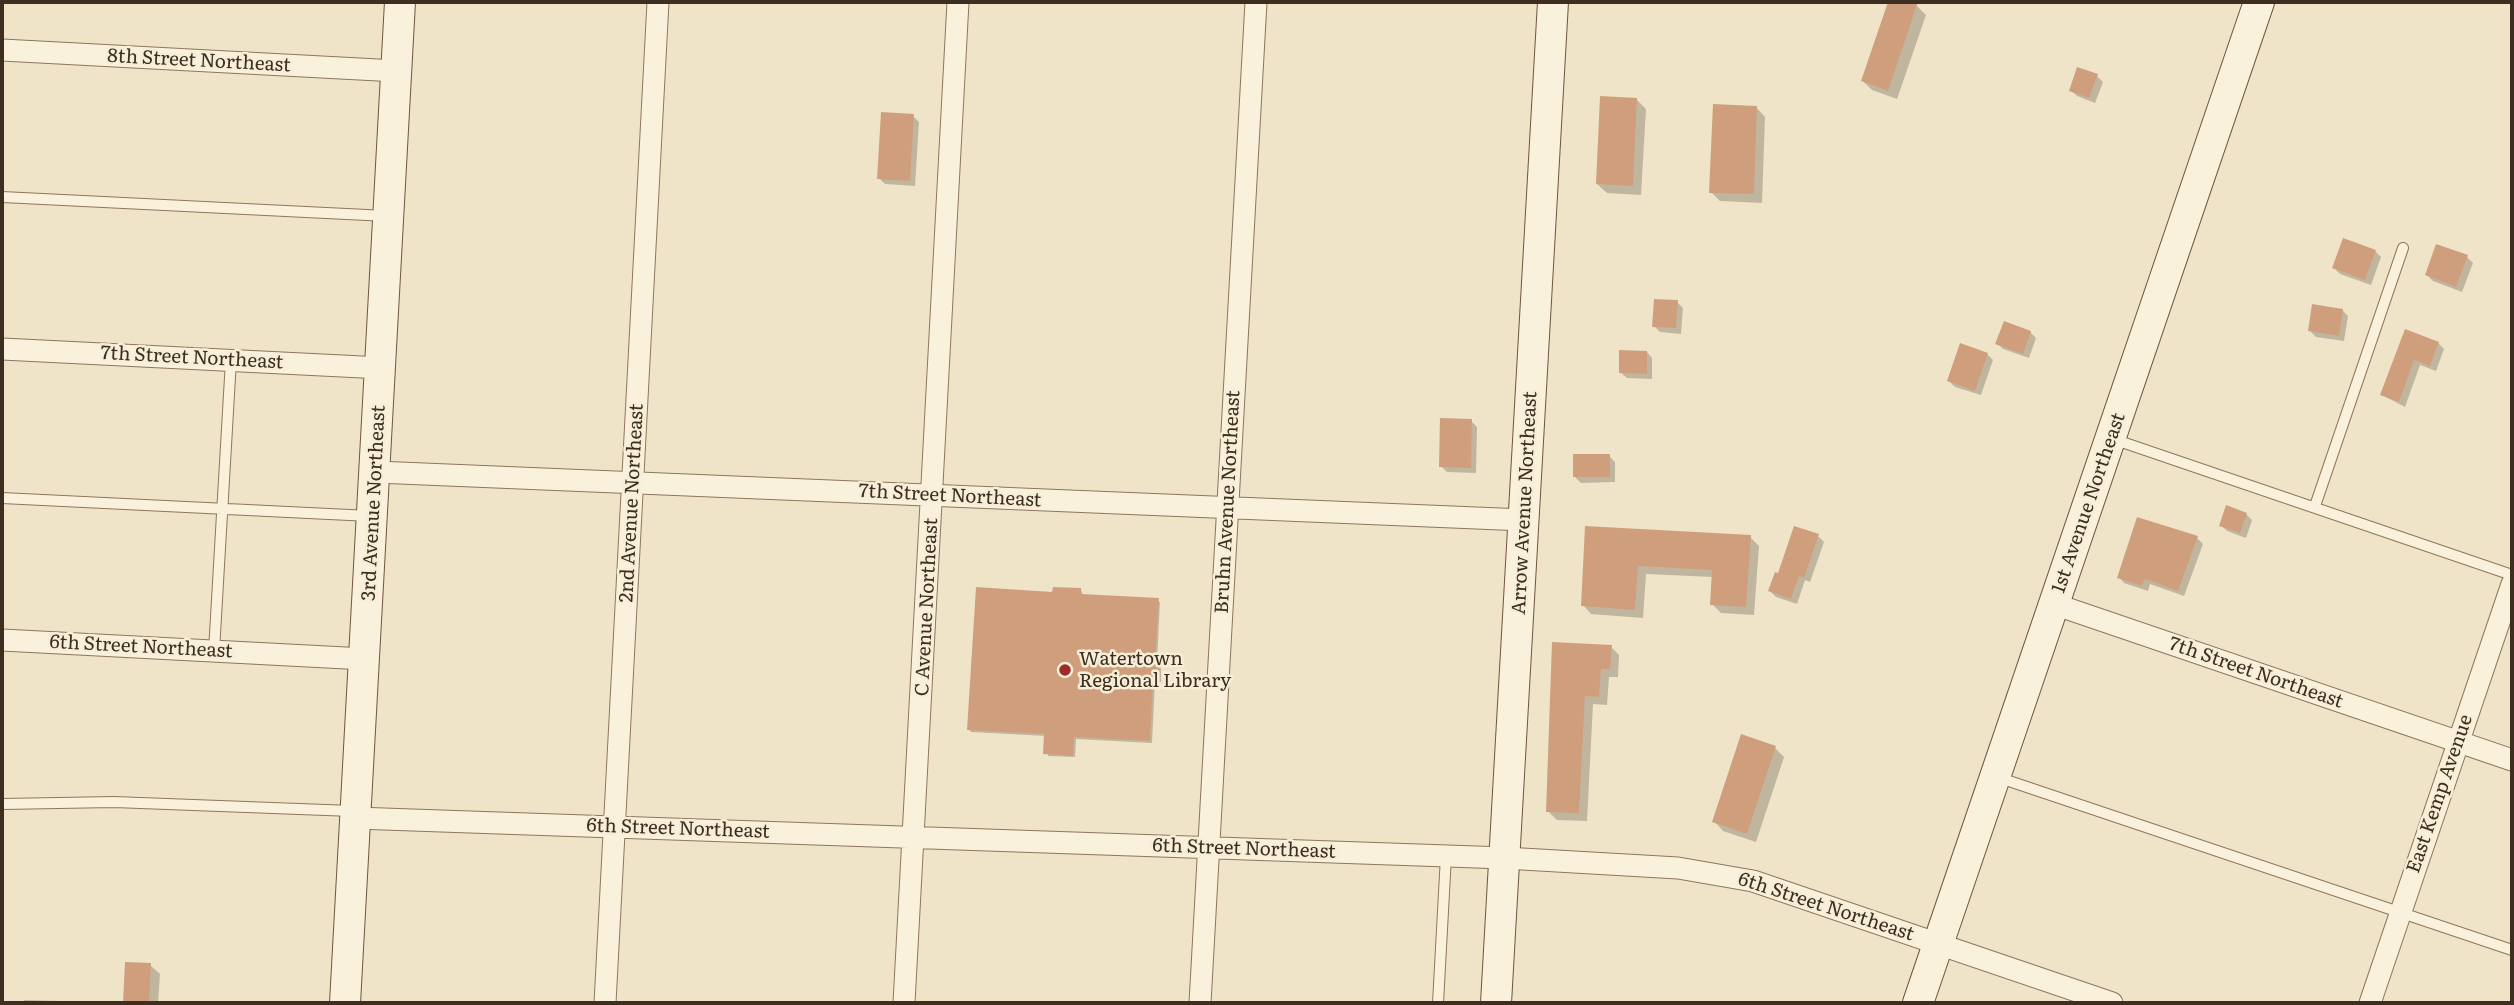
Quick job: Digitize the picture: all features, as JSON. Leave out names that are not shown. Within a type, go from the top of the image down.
[{"type":"street","name":"3rd Avenue Northeast","points":[[345,1003],[382,368],[400,2]]},
{"type":"street","name":"2nd Avenue Northeast","points":[[605,1003],[658,2]]},
{"type":"street","name":"C Avenue Northeast","points":[[904,1003],[958,2]]},
{"type":"street","name":"Bruhn Avenue Northeast","points":[[1200,1003],[1256,2]]},
{"type":"street","name":"Arrow Avenue Northeast","points":[[1496,1003],[1553,2]]},
{"type":"street","name":"1st Avenue Northeast","points":[[1918,1003],[2259,2]]},
{"type":"street","name":"8th Street Northeast","points":[[2,50],[397,71]]},
{"type":"street","name":"7th Street Northeast","points":[[2,349],[382,368]]},
{"type":"street","name":"7th Street Northeast","points":[[376,472],[1524,520]]},
{"type":"street","name":"East Kemp Avenue","points":[[2370,1003],[2512,584]]},
{"type":"street","name":"7th Street Northeast","points":[[2054,604],[2512,760]]},
{"type":"street","name":"6th Street Northeast","points":[[2,640],[365,659]]},
{"type":"street","name":"6th Street Northeast","points":[[356,814],[614,828],[1505,858],[1642,865],[1718,873],[1786,890],[2112,1003]]},
{"type":"lane","points":[[2,197],[390,216]]},
{"type":"lane","points":[[2315,506],[2403,248]]},
{"type":"lane","points":[[214,651],[231,360]]},
{"type":"lane","points":[[2111,438],[2512,575]]},
{"type":"lane","points":[[2,498],[373,516]]},
{"type":"lane","points":[[1996,777],[2512,950]]},
{"type":"lane","points":[[2,804],[114,802],[356,814]]},
{"type":"lane","points":[[1438,1003],[1446,856]]},
{"type":"building","points":[[1888,2],[1918,2],[1888,91],[1861,81]]},
{"type":"building","points":[[2077,67],[2098,74],[2089,98],[2069,91]]},
{"type":"building","points":[[1600,96],[1637,98],[1633,186],[1596,184]]},
{"type":"building","points":[[1713,104],[1757,106],[1754,194],[1709,193]]},
{"type":"building","points":[[881,112],[914,114],[910,181],[877,179]]},
{"type":"building","points":[[2343,238],[2376,250],[2365,280],[2332,268]]},
{"type":"building","points":[[2436,244],[2468,255],[2456,287],[2425,275]]},
{"type":"building","points":[[1654,299],[1678,300],[1676,328],[1652,327]]},
{"type":"building","points":[[2312,304],[2343,309],[2339,336],[2308,331]]},
{"type":"building","points":[[2004,321],[2031,331],[2023,354],[1995,344]]},
{"type":"building","points":[[2405,329],[2439,342],[2430,366],[2414,360],[2399,402],[2380,395]]},
{"type":"building","points":[[1960,343],[1988,353],[1975,391],[1947,381]]},
{"type":"building","points":[[1619,350],[1647,351],[1647,374],[1619,373]]},
{"type":"building","points":[[1440,418],[1472,419],[1471,468],[1439,467]]},
{"type":"building","points":[[1573,454],[1610,454],[1610,477],[1573,477]]},
{"type":"building","points":[[2226,505],[2247,513],[2240,533],[2219,526]]},
{"type":"building","points":[[2137,517],[2198,536],[2178,591],[2145,579],[2142,586],[2117,578]]},
{"type":"building","points":[[1585,526],[1751,535],[1746,607],[1710,605],[1712,570],[1638,566],[1635,610],[1581,606]]},
{"type":"building","points":[[1794,526],[1819,534],[1804,578],[1799,576],[1791,599],[1768,591],[1775,572],[1778,573]]},
{"type":"building","name":"Watertown Regional Library","points":[[976,587],[1052,592],[1053,587],[1081,588],[1081,594],[1159,598],[1155,660],[1160,660],[1159,680],[1153,680],[1150,741],[1074,737],[1073,756],[1043,754],[1044,734],[967,730]]},
{"type":"building","points":[[1552,642],[1612,645],[1610,669],[1601,669],[1599,697],[1585,696],[1579,813],[1546,812]]},
{"type":"building","points":[[1741,734],[1776,746],[1747,834],[1712,822]]},
{"type":"building","points":[[125,962],[151,963],[149,1003],[123,1003]]},
{"type":"place","name":"Watertown Regional Library","points":[[1065,670]]}]
